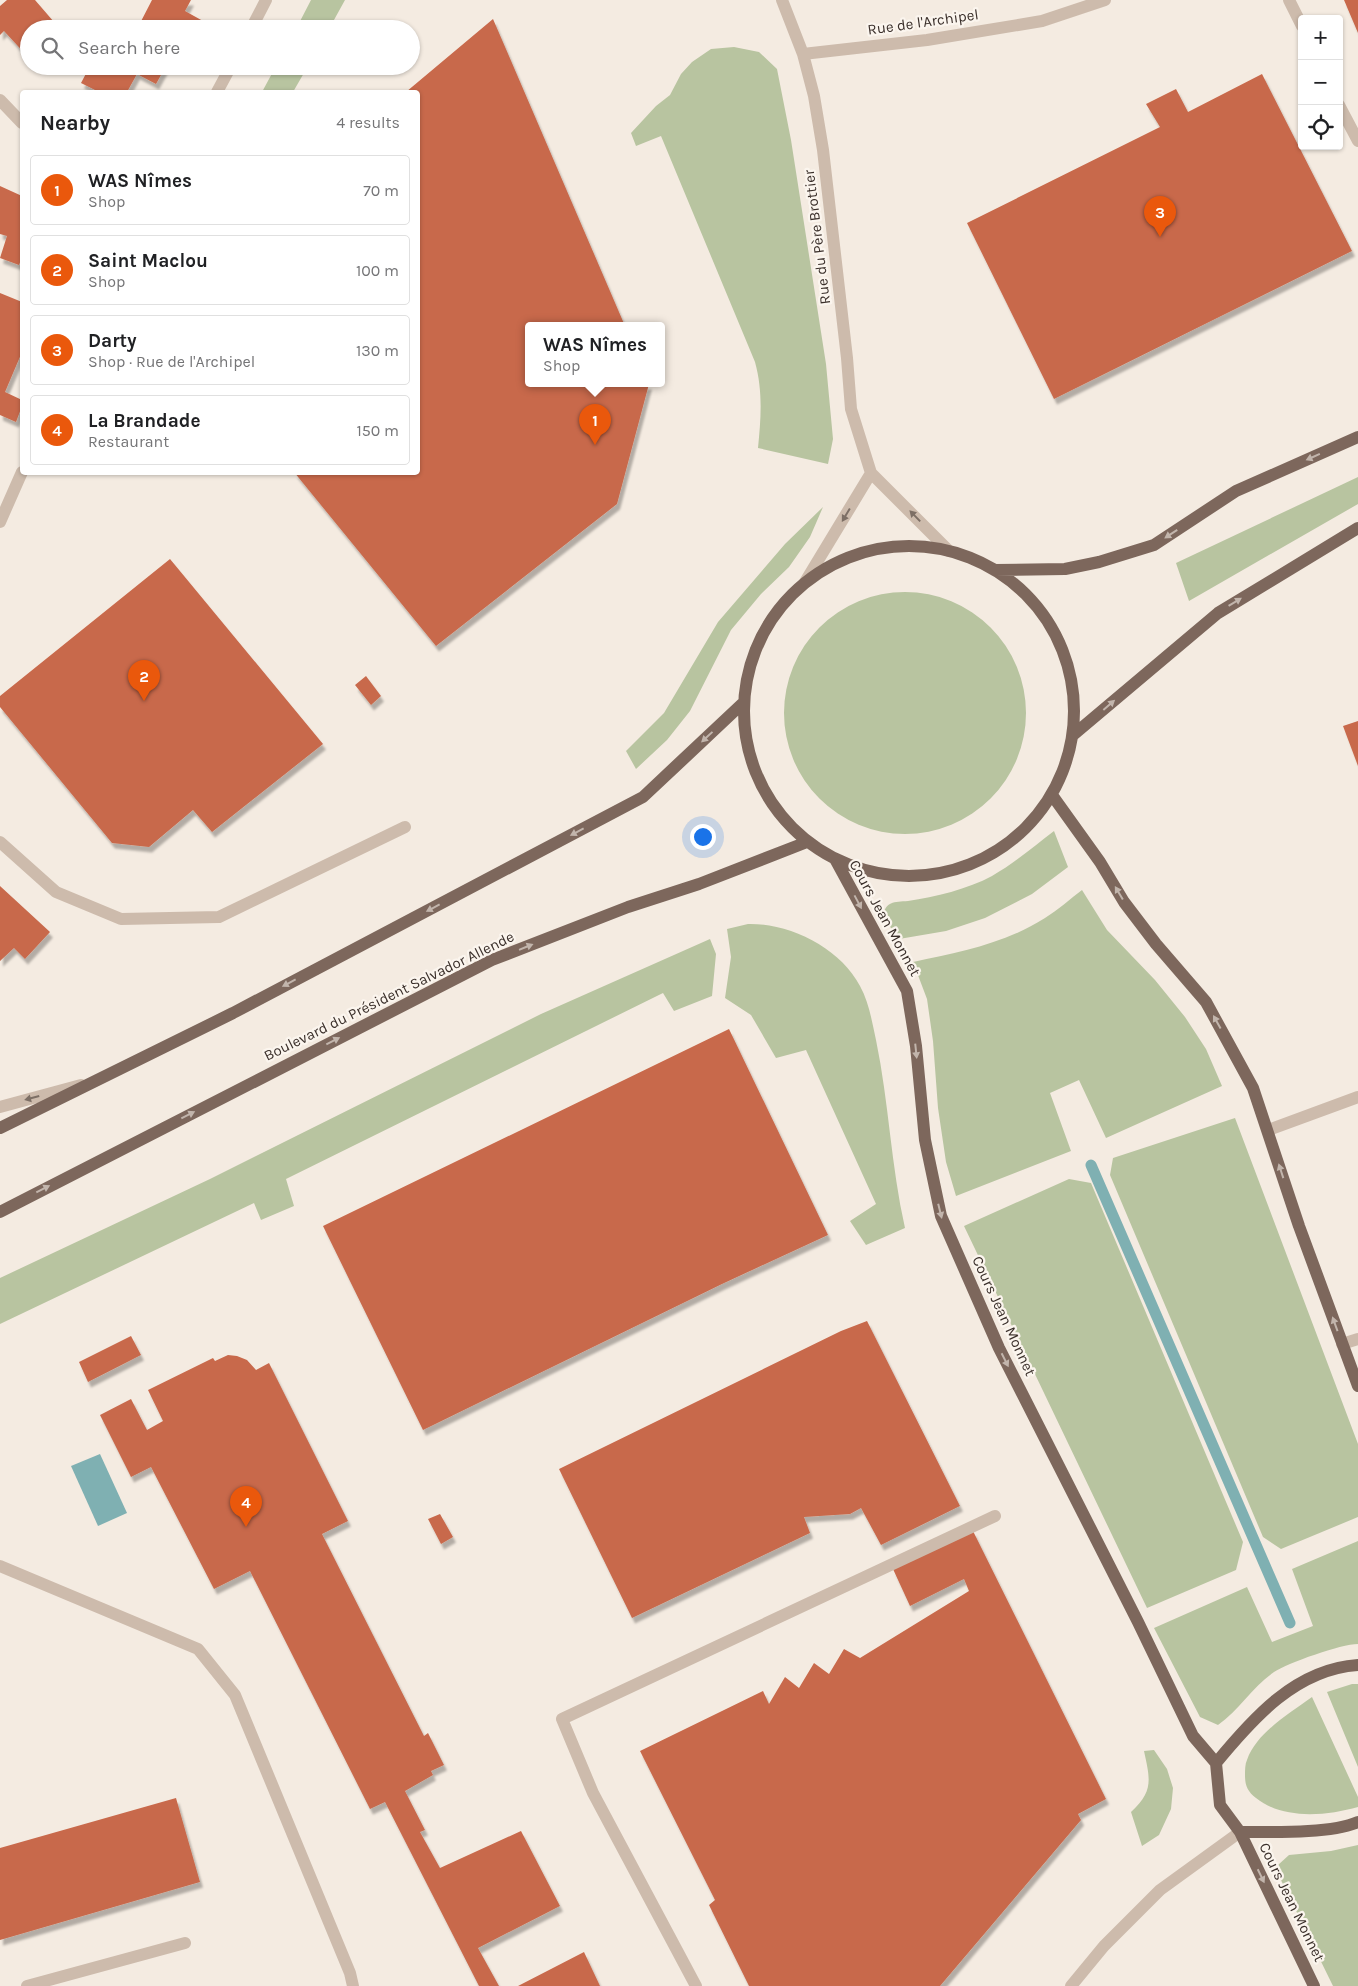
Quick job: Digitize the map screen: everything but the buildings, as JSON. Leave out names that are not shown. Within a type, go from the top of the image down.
[{"type":"main road","points":[[995,570],[1065,569],[1099,562],[1154,545],[1236,491],[1358,437]]},
{"type":"main road","points":[[1072,736],[1218,612],[1358,528]]},
{"type":"main road","points":[[908,546],[949,551],[995,570],[1021,590],[1042,614],[1059,641],[1070,672],[1074,704],[1072,736],[1065,766],[1052,795],[1034,820],[1011,841],[985,858],[956,870],[894,876],[835,859],[807,842],[771,803],[748,756],[743,703],[751,658],[772,616],[805,582],[835,563],[867,551],[908,546]]},
{"type":"main road","points":[[0,1128],[233,1013],[643,796],[743,703]]},
{"type":"main road","points":[[1052,795],[1100,862],[1124,902],[1156,944],[1206,1002],[1253,1088],[1298,1226],[1358,1386]]},
{"type":"main road","name":"Boulevard du Président Salvador Allende","points":[[0,1212],[492,960],[628,907],[699,884],[807,842]]},
{"type":"main road","name":"Cours Jean Monnet","points":[[835,859],[907,991],[916,1046],[925,1140],[941,1216],[999,1348],[1138,1622],[1193,1736],[1216,1763],[1220,1805],[1240,1832],[1314,1986]]},
{"type":"main road","points":[[1216,1763],[1238,1736],[1271,1702],[1314,1675],[1340,1666],[1358,1665]]},
{"type":"main road","points":[[1240,1832],[1274,1832],[1346,1827],[1358,1822]]},
{"type":"street","points":[[256,20],[266,0]]},
{"type":"street","name":"Rue du Père Brottier","points":[[782,0],[803,54],[814,96],[823,150],[847,358],[851,409],[871,473],[949,551]]},
{"type":"street","name":"Rue de l'Archipel","points":[[803,54],[926,40],[1042,21],[1105,0]]},
{"type":"street","points":[[1290,0],[1298,17]]},
{"type":"street","points":[[218,90],[226,75]]},
{"type":"street","points":[[0,100],[20,121]]},
{"type":"street","points":[[1343,113],[1358,142]]},
{"type":"street","points":[[805,582],[871,473]]},
{"type":"street","points":[[0,522],[21,475]]},
{"type":"street","points":[[0,842],[56,892],[121,919],[219,917],[405,826]]},
{"type":"street","points":[[0,1107],[96,1081]]},
{"type":"street","points":[[1268,1130],[1358,1097]]},
{"type":"street","points":[[1342,1344],[1358,1338]]},
{"type":"street","points":[[696,1986],[593,1793],[562,1719],[995,1516]]},
{"type":"street","points":[[0,1566],[198,1649],[235,1695],[350,1973],[353,1986]]},
{"type":"street","points":[[1071,1986],[1104,1946],[1160,1890],[1240,1832]]},
{"type":"street","points":[[27,1986],[185,1943]]},
{"type":"green space","points":[[311,0],[345,0],[334,20],[301,20]]},
{"type":"green space","points":[[734,47],[759,52],[777,69],[791,140],[826,364],[833,439],[828,464],[758,448],[761,405],[755,362],[661,136],[636,146],[631,133],[656,106],[670,95],[681,74],[692,62],[711,49]]},
{"type":"green space","points":[[271,75],[303,75],[294,90],[263,90]]},
{"type":"green space","points":[[1358,477],[1358,504],[1189,601],[1176,563]]},
{"type":"green space","points":[[823,507],[810,537],[789,567],[761,594],[731,630],[690,711],[667,740],[636,769],[626,751],[664,713],[718,622],[785,544]]},
{"type":"green space","points":[[893,592],[917,592],[940,597],[962,606],[991,627],[1006,646],[1017,667],[1024,689],[1026,713],[1024,737],[1017,759],[1006,780],[991,799],[962,820],[940,829],[917,834],[893,834],[870,829],[848,820],[828,807],[811,790],[798,770],[789,748],[784,725],[784,701],[789,678],[798,656],[811,636],[828,619],[848,606],[870,597]]},
{"type":"green space","points":[[1054,831],[1068,867],[1032,894],[985,918],[946,931],[899,939],[883,917],[886,908],[891,903],[940,895],[973,885],[992,876]]},
{"type":"green space","points":[[1082,890],[1107,930],[1155,980],[1185,1017],[1206,1049],[1222,1086],[1106,1138],[1079,1080],[1050,1093],[1071,1151],[956,1196],[946,1162],[938,1108],[933,1041],[927,999],[913,962],[981,946],[1014,934],[1050,915]]},
{"type":"green space","points":[[748,924],[780,928],[812,940],[840,960],[860,986],[870,1012],[876,1040],[896,1181],[905,1228],[866,1245],[850,1221],[876,1204],[806,1050],[776,1058],[751,1015],[725,998],[731,957],[727,929]]},
{"type":"green space","points":[[710,939],[716,954],[712,996],[674,1011],[663,993],[286,1179],[294,1206],[261,1220],[254,1203],[0,1324],[0,1278],[210,1179],[541,1014]]},
{"type":"green space","points":[[1235,1118],[1358,1444],[1358,1517],[1281,1549],[1263,1537],[1110,1175],[1113,1158]]},
{"type":"green space","points":[[1069,1179],[1091,1183],[1243,1542],[1236,1570],[1147,1608],[964,1226]]},
{"type":"green space","points":[[1358,1541],[1358,1644],[1340,1647],[1315,1655],[1274,1672],[1259,1684],[1218,1725],[1200,1717],[1154,1628],[1247,1587],[1272,1642],[1313,1626],[1292,1569]]},
{"type":"green space","points":[[1358,1684],[1358,1767],[1327,1692]]},
{"type":"green space","points":[[1312,1697],[1358,1797],[1358,1807],[1319,1814],[1292,1813],[1267,1805],[1250,1793],[1247,1788],[1245,1779],[1246,1763],[1258,1741],[1275,1724]]},
{"type":"green space","points":[[1154,1750],[1167,1769],[1173,1788],[1171,1809],[1159,1835],[1142,1846],[1131,1812],[1144,1798],[1147,1791],[1149,1777],[1144,1751]]},
{"type":"green space","points":[[1358,1845],[1358,1986],[1333,1986],[1280,1878],[1278,1865],[1289,1855],[1331,1851]]},
{"type":"water","points":[[100,1454],[127,1513],[98,1526],[71,1466]]},
{"type":"waterway","points":[[1091,1165],[1290,1623]]},
{"type":"place","name":"Darty","points":[[1160,237]]},
{"type":"place","name":"WAS Nîmes","points":[[595,445]]},
{"type":"place","name":"Saint Maclou","points":[[144,701]]},
{"type":"place","name":"La Brandade","points":[[246,1527]]}]
